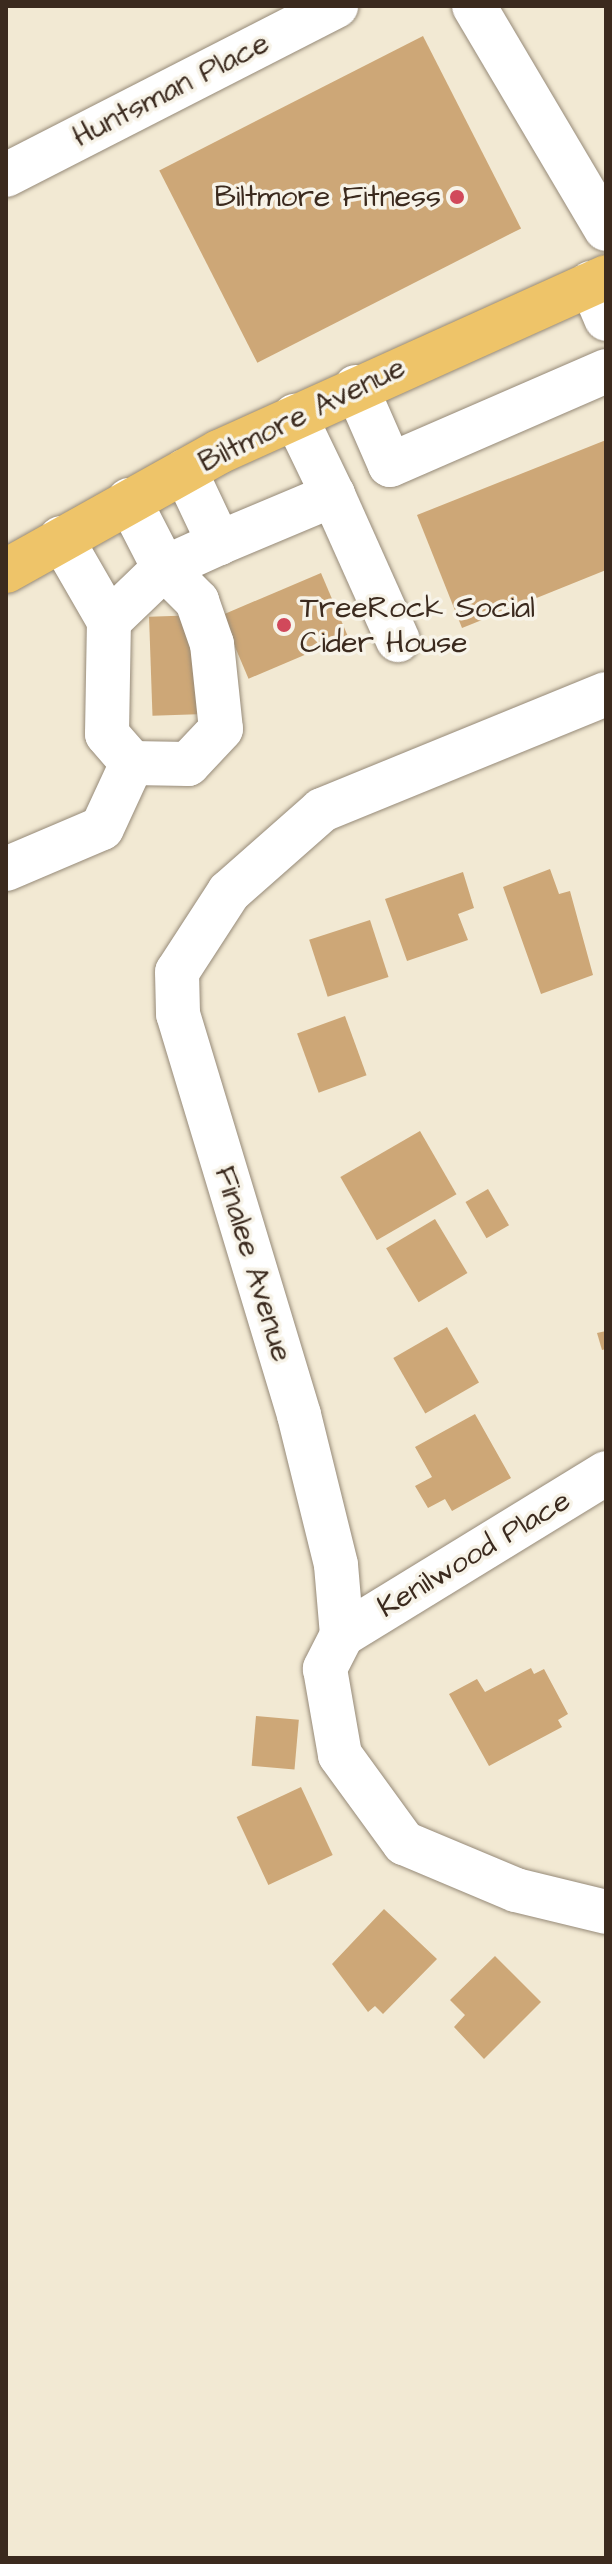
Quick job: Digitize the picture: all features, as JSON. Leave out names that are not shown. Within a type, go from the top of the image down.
[{"type":"main road","name":"Biltmore Avenue","points":[[6,571],[129,500],[356,387],[601,293]]},
{"type":"street","name":"Huntsman Place","points":[[6,175],[336,6]]},
{"type":"street","points":[[474,6],[606,229]]},
{"type":"street","points":[[356,387],[390,465],[606,371]]},
{"type":"street","points":[[295,416],[398,640]]},
{"type":"street","points":[[185,471],[219,543]]},
{"type":"street","points":[[109,621],[164,568],[333,495]]},
{"type":"street","points":[[61,538],[109,621],[107,734],[132,763],[188,764],[221,729],[207,629],[197,601],[164,568],[129,500]]},
{"type":"street","name":"Finalee Avenue","points":[[606,694],[322,810],[229,892],[177,972],[178,1014],[299,1415],[336,1565],[342,1635],[325,1669],[340,1755],[404,1843],[516,1890],[606,1912]]},
{"type":"street","points":[[6,869],[102,828],[132,763]]},
{"type":"street","name":"Kenilwood Place","points":[[342,1635],[606,1473]]},
{"type":"building","points":[[423,36],[521,228],[257,363],[159,170]]},
{"type":"building","points":[[606,440],[606,570],[462,628],[417,515]]},
{"type":"building","name":"TreeRock Social Cider House","points":[[321,573],[348,637],[249,679],[222,615]]},
{"type":"building","points":[[201,615],[204,714],[152,716],[149,617]]},
{"type":"building","points":[[550,869],[559,894],[570,891],[593,975],[541,994],[503,887]]},
{"type":"building","points":[[463,872],[474,908],[458,914],[468,940],[407,961],[385,899]]},
{"type":"building","points":[[370,920],[389,977],[328,997],[309,940]]},
{"type":"building","points":[[345,1016],[367,1075],[319,1093],[297,1033]]},
{"type":"building","points":[[420,1131],[456,1194],[377,1240],[340,1177]]},
{"type":"building","points":[[488,1189],[509,1225],[486,1238],[465,1202]]},
{"type":"building","points":[[435,1219],[467,1273],[419,1302],[386,1248]]},
{"type":"building","points":[[447,1327],[479,1382],[425,1413],[393,1358]]},
{"type":"building","points":[[606,1331],[606,1349],[602,1350],[597,1333]]},
{"type":"building","points":[[475,1414],[511,1478],[452,1511],[445,1499],[428,1508],[415,1486],[432,1477],[415,1447]]},
{"type":"building","points":[[531,1668],[534,1674],[544,1669],[568,1714],[558,1720],[562,1727],[489,1766],[449,1694],[477,1679],[485,1692]]},
{"type":"building","points":[[256,1716],[299,1720],[294,1770],[252,1766]]},
{"type":"building","points":[[301,1787],[333,1855],[268,1885],[237,1817]]},
{"type":"building","points":[[384,1909],[437,1959],[383,2014],[375,2006],[368,2012],[332,1964]]},
{"type":"building","points":[[495,1956],[541,2002],[484,2059],[454,2027],[465,2015],[450,2000]]},
{"type":"place","name":"Biltmore Fitness","points":[[457,197]]},
{"type":"place","name":"TreeRock Social Cider House","points":[[284,625]]}]
